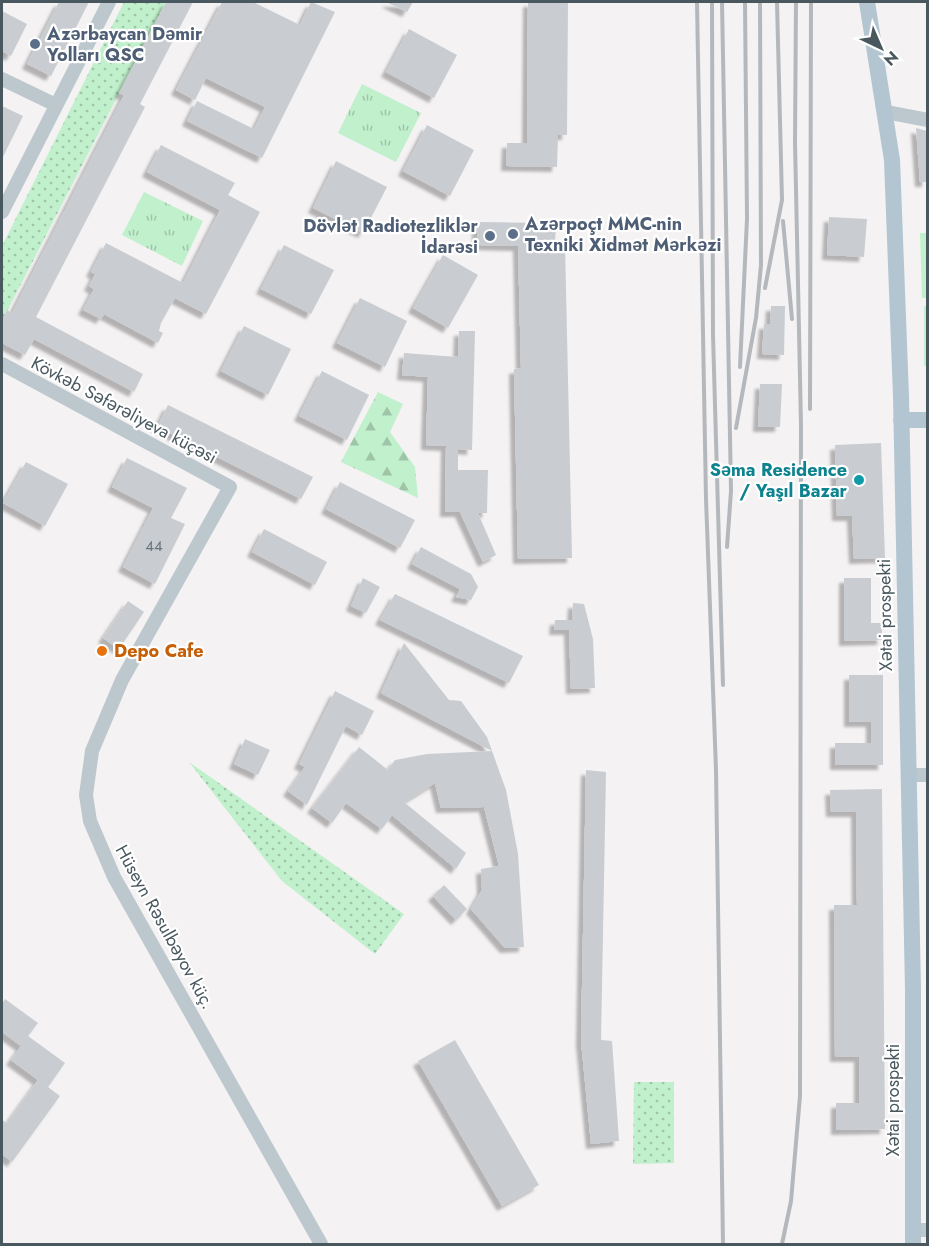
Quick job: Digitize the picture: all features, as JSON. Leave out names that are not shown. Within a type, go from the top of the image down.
[{"type":"main road","name":"Xətai prospekti","points":[[867,2],[892,160],[901,420],[918,1235]]},
{"type":"main road","points":[[901,420],[927,420]]},
{"type":"street","points":[[2,212],[109,2]]},
{"type":"street","points":[[2,79],[56,105]]},
{"type":"street","points":[[886,112],[927,120]]},
{"type":"street","name":"Kövkəb Səfərəliyeva küçəsi","points":[[2,364],[230,487]]},
{"type":"street","name":"Hüseyn Rəsulbəyov küç.","points":[[230,487],[110,703],[92,751],[86,795],[90,821],[114,877],[321,1245]]},
{"type":"street","points":[[908,775],[927,775]]},
{"type":"green space","points":[[124,2],[166,2],[2,321],[2,246]]},
{"type":"green space","points":[[362,84],[421,113],[396,162],[338,133]]},
{"type":"green space","points":[[144,192],[203,221],[182,266],[122,235]]},
{"type":"green space","points":[[920,233],[927,233],[927,298],[922,298]]},
{"type":"green space","points":[[924,306],[927,306],[927,366],[924,366]]},
{"type":"green space","points":[[378,392],[403,404],[390,432],[415,467],[418,498],[341,462]]},
{"type":"green space","points":[[189,762],[404,914],[375,954],[282,881]]},
{"type":"green space","points":[[634,1082],[674,1082],[674,1163],[633,1164]]},
{"type":"building","name":"Azərbaycan Dəmir Yolları QSC","points":[[59,2],[89,2],[51,76],[27,64]]},
{"type":"building","points":[[166,2],[193,2],[140,104],[145,107],[36,317],[143,374],[134,392],[34,339],[25,355],[2,343],[2,321],[7,310],[12,313],[124,95],[119,93]]},
{"type":"building","points":[[222,2],[253,2],[300,25],[311,2],[335,12],[262,158],[187,121],[197,101],[254,129],[265,107],[206,78],[195,100],[176,90]]},
{"type":"building","points":[[386,2],[413,2],[407,12]]},
{"type":"building","points":[[528,2],[568,2],[567,135],[558,135],[557,167],[506,166],[507,143],[527,143]]},
{"type":"building","points":[[2,11],[27,24],[11,56],[2,51]]},
{"type":"building","points":[[409,29],[457,55],[434,98],[386,72]]},
{"type":"building","points":[[2,106],[23,116],[2,159]]},
{"type":"building","points":[[427,125],[474,150],[450,196],[403,171]]},
{"type":"building","points":[[916,128],[927,131],[927,182],[920,182]]},
{"type":"building","points":[[161,145],[235,183],[228,195],[260,212],[206,314],[175,298],[161,323],[159,331],[163,333],[158,343],[104,314],[101,319],[83,310],[94,289],[89,286],[95,274],[91,272],[106,243],[183,283],[220,210],[147,172]]},
{"type":"building","points":[[336,161],[387,187],[363,233],[313,208]]},
{"type":"building","points":[[829,217],[867,219],[864,257],[827,255]]},
{"type":"building","points":[[477,222],[556,223],[555,246],[565,244],[572,558],[518,559],[514,369],[521,368],[518,246],[477,245]]},
{"type":"building","points":[[284,245],[334,270],[311,314],[261,289]]},
{"type":"building","points":[[443,255],[478,275],[448,328],[413,308]]},
{"type":"building","points":[[360,298],[407,321],[385,367],[337,343]]},
{"type":"building","points":[[771,306],[785,306],[784,355],[762,354],[764,324],[770,324]]},
{"type":"building","points":[[244,326],[291,349],[268,395],[221,371]]},
{"type":"building","points":[[459,331],[475,331],[472,450],[458,449],[458,470],[488,470],[487,513],[478,513],[496,555],[483,562],[460,512],[445,512],[446,446],[426,445],[428,377],[402,375],[404,353],[458,357]]},
{"type":"building","points":[[322,371],[369,395],[347,440],[299,416]]},
{"type":"building","points":[[760,384],[782,384],[780,427],[758,427]]},
{"type":"building","points":[[168,405],[313,477],[301,499],[157,427]]},
{"type":"building","name":"Səma Residence / Yaşıl Bazar","points":[[881,443],[885,558],[854,559],[852,516],[837,516],[835,445]]},
{"type":"building","points":[[127,458],[187,488],[171,518],[185,524],[155,584],[123,567],[153,508],[112,487]]},
{"type":"building","points":[[26,462],[68,484],[45,526],[3,503]]},
{"type":"building","points":[[340,482],[415,520],[400,548],[326,509]]},
{"type":"building","points":[[264,529],[327,562],[315,585],[252,552]]},
{"type":"building","points":[[421,547],[471,574],[478,587],[471,600],[456,597],[460,589],[412,564]]},
{"type":"building","points":[[363,578],[380,587],[366,613],[351,606]]},
{"type":"building","points":[[844,578],[871,578],[871,623],[882,623],[882,640],[844,641]]},
{"type":"building","points":[[395,594],[523,656],[509,683],[380,620]]},
{"type":"building","points":[[128,601],[144,612],[119,649],[103,638]]},
{"type":"building","points":[[573,603],[584,604],[593,639],[595,688],[571,689],[569,630],[554,630],[555,620],[572,620]]},
{"type":"building","points":[[404,643],[449,700],[461,701],[487,737],[506,790],[518,854],[524,947],[505,948],[471,909],[482,890],[481,869],[499,866],[484,807],[441,808],[435,783],[404,802],[466,853],[456,869],[392,815],[382,829],[346,803],[332,823],[312,808],[359,747],[388,770],[395,760],[427,754],[492,751],[381,693]]},
{"type":"building","points":[[849,675],[883,675],[883,765],[835,765],[835,743],[871,743],[871,722],[849,722]]},
{"type":"building","points":[[335,691],[374,711],[362,735],[346,726],[307,805],[288,791],[305,767],[299,764]]},
{"type":"building","points":[[245,739],[270,750],[258,775],[234,764]]},
{"type":"building","points":[[586,770],[606,772],[601,1040],[612,1041],[619,1141],[591,1144],[581,1041]]},
{"type":"building","points":[[882,789],[885,1129],[836,1130],[836,1103],[859,1103],[859,1057],[835,1057],[834,905],[857,905],[856,812],[831,812],[830,790]]},
{"type":"building","points":[[444,885],[467,909],[456,920],[433,896]]},
{"type":"building","points":[[5,999],[38,1023],[28,1036],[65,1063],[48,1087],[60,1096],[12,1162],[2,1154],[2,1120],[7,1123],[38,1080],[11,1060],[21,1046],[2,1032],[2,1004]]},
{"type":"building","points":[[455,1040],[539,1185],[502,1206],[418,1061]]},
{"type":"railway","points":[[697,2],[706,499],[716,770],[723,1244]]},
{"type":"railway","points":[[712,2],[713,335],[723,685]]},
{"type":"railway","points":[[722,2],[731,491],[727,547]]},
{"type":"railway","points":[[740,367],[747,219],[745,2]]},
{"type":"railway","points":[[736,428],[756,318],[761,265],[760,2]]},
{"type":"railway","points":[[765,288],[782,200],[777,2]]},
{"type":"railway","points":[[782,1244],[791,1201],[800,1096],[801,425],[795,142],[796,2]]},
{"type":"railway","points":[[810,409],[811,2]]},
{"type":"railway","points":[[783,221],[792,319]]},
{"type":"place","name":"Azərbaycan Dəmir Yolları QSC","points":[[35,44]]},
{"type":"place","name":"Azərpoçt MMC-nin Texniki Xidmət Mərkəzi","points":[[513,234]]},
{"type":"place","name":"Dövlət Radiotezliklər İdarəsi","points":[[490,236]]},
{"type":"place","name":"Səma Residence / Yaşıl Bazar","points":[[859,480]]},
{"type":"place","name":"Depo Cafe","points":[[102,651]]}]
